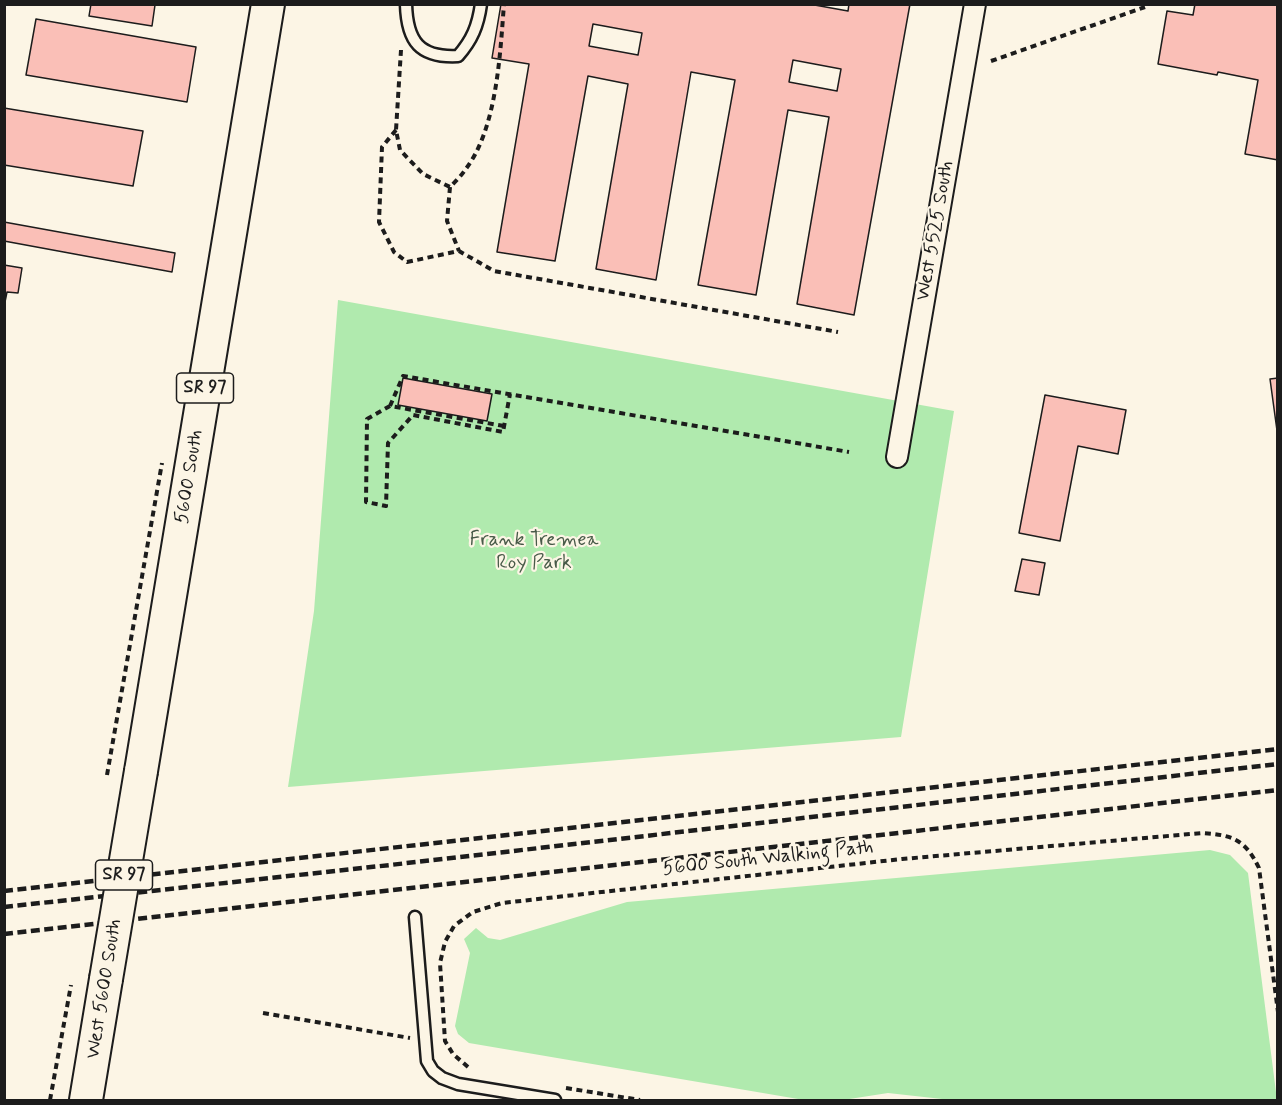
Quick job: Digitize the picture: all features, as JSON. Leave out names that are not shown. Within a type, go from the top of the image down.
[{"type":"main road","name":"5600 South","points":[[141,771],[268,4]]},
{"type":"main road","name":"West 5600 South","points":[[86,1101],[141,771]]},
{"type":"street","name":"West 5525 South","points":[[897,458],[975,4]]},
{"type":"lane","points":[[406,4],[406,15],[412,36],[423,51],[439,57],[458,56],[470,43],[479,22],[481,4]]},
{"type":"lane","points":[[415,917],[427,1061],[433,1071],[442,1078],[458,1084],[555,1101]]},
{"type":"path","points":[[504,4],[500,63],[487,128],[466,169],[450,187],[447,221],[459,251],[494,271],[838,332]]},
{"type":"path","points":[[991,61],[1145,7]]},
{"type":"path","points":[[400,40],[396,130],[400,150],[423,174],[450,187]]},
{"type":"path","points":[[396,130],[382,147],[379,222],[394,252],[407,262],[459,251]]},
{"type":"path","points":[[510,394],[503,432],[413,415],[388,444],[386,506],[366,502],[367,419],[390,406],[403,375],[849,452]]},
{"type":"path","points":[[390,406],[504,426]]},
{"type":"path","name":"5600 South Walking Path","points":[[476,1070],[465,1066],[453,1054],[445,1041],[440,963],[445,942],[454,926],[473,912],[502,903],[902,859],[1202,833],[1234,838],[1253,856],[1258,868],[1278,1012]]},
{"type":"path","points":[[50,1101],[71,985]]},
{"type":"path","points":[[263,1013],[425,1040]]},
{"type":"path","points":[[558,1086],[640,1101]]},
{"type":"green space","name":"Frank Tremea Roy Park","points":[[338,300],[954,411],[901,737],[288,787],[314,611]]},
{"type":"green space","points":[[1210,850],[1230,855],[1248,873],[1277,1100],[951,1100],[888,1093],[843,1100],[804,1100],[469,1043],[458,1034],[455,1026],[470,953],[464,939],[476,928],[488,938],[500,940],[627,902]]},
{"type":"building","points":[[91,4],[155,5],[152,26],[89,16]]},
{"type":"building","points":[[501,4],[809,4],[848,11],[849,4],[910,4],[854,315],[797,304],[829,117],[788,110],[756,295],[698,285],[735,80],[691,72],[656,280],[596,269],[628,84],[588,76],[555,261],[497,252],[529,64],[492,58]],"holes":[[[593,24],[642,33],[638,55],[589,46]],[[793,60],[841,69],[837,91],[789,82]]]},
{"type":"building","points":[[1195,4],[1278,4],[1278,160],[1245,154],[1258,80],[1158,64],[1167,11],[1193,15]]},
{"type":"building","points":[[36,19],[196,47],[187,102],[26,75]]},
{"type":"building","points":[[4,108],[143,131],[133,186],[4,165]]},
{"type":"building","points":[[4,222],[175,253],[172,272],[4,241]]},
{"type":"building","points":[[4,265],[22,268],[18,293],[7,292],[4,307]]},
{"type":"building","points":[[403,378],[492,394],[487,421],[398,405]]},
{"type":"building","points":[[1278,378],[1278,438],[1270,379]]},
{"type":"building","points":[[1045,395],[1126,410],[1118,454],[1078,446],[1060,541],[1019,533]]},
{"type":"building","points":[[1022,559],[1045,563],[1039,595],[1015,591]]},
{"type":"railway","points":[[4,891],[1278,749]]},
{"type":"railway","points":[[4,907],[1278,764]]},
{"type":"railway","points":[[4,934],[1278,790]]}]
